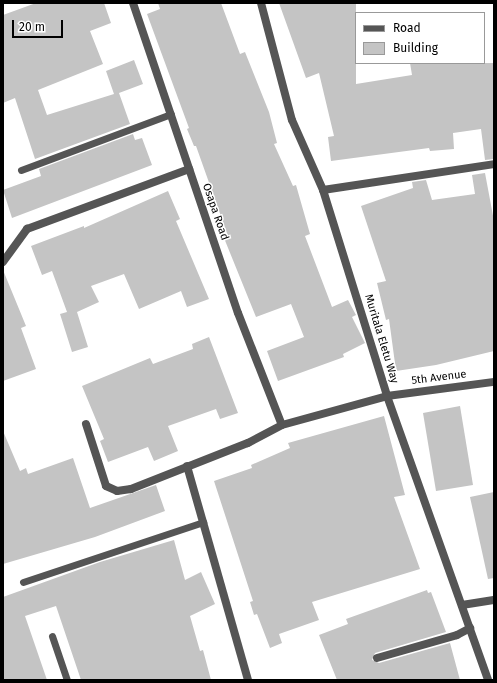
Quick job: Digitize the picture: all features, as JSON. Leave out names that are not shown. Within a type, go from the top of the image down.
[{"type":"street","name":"Osapa Road","points":[[133,3],[238,313],[282,425]]},
{"type":"street","name":"Muritala Eletu Way","points":[[261,3],[292,120],[323,190],[387,396],[488,680]]},
{"type":"street","points":[[323,190],[494,164]]},
{"type":"street","points":[[3,262],[27,229],[189,169]]},
{"type":"street","name":"5th Avenue","points":[[86,424],[106,486],[117,491],[131,489],[248,443],[282,425],[387,396],[494,382]]},
{"type":"street","points":[[187,466],[248,680]]},
{"type":"street","points":[[462,605],[494,600]]},
{"type":"street","points":[[377,658],[457,635],[470,628]]},
{"type":"lane","points":[[21,170],[170,114]]},
{"type":"lane","points":[[23,582],[203,522]]},
{"type":"lane","points":[[52,636],[68,680]]},
{"type":"building","points":[[36,3],[104,3],[111,23],[90,31],[103,64],[38,90],[47,115],[114,94],[106,71],[134,60],[143,84],[119,93],[130,124],[35,159],[15,98],[3,103],[3,15]]},
{"type":"building","points":[[158,3],[221,3],[240,54],[245,52],[269,112],[277,143],[274,144],[293,186],[296,185],[310,234],[305,236],[332,307],[348,300],[356,315],[352,317],[365,343],[343,354],[344,357],[278,381],[267,351],[304,337],[291,304],[256,317],[224,238],[228,236],[196,146],[194,146],[187,129],[189,128],[147,14],[160,9]]},
{"type":"building","points":[[279,3],[356,3],[356,84],[412,75],[410,64],[494,63],[494,159],[485,160],[481,129],[453,133],[454,149],[430,151],[429,148],[331,161],[328,137],[334,136],[319,73],[306,78]]},
{"type":"building","points":[[133,134],[135,140],[142,138],[152,165],[12,218],[3,190],[41,176],[39,169]]},
{"type":"building","points":[[485,173],[494,221],[494,351],[436,365],[396,371],[389,319],[386,320],[377,283],[386,281],[361,206],[413,188],[412,182],[426,180],[432,200],[475,194],[472,175]]},
{"type":"building","points":[[168,191],[180,219],[176,221],[209,299],[187,307],[181,291],[139,309],[124,274],[91,286],[99,302],[77,312],[88,347],[72,352],[60,314],[67,312],[52,271],[42,275],[31,246],[84,226],[84,228]]},
{"type":"building","points":[[3,270],[26,326],[21,328],[36,369],[3,381]]},
{"type":"building","points":[[209,337],[238,413],[220,419],[216,409],[168,426],[178,451],[154,461],[148,447],[108,462],[100,441],[104,439],[82,386],[150,358],[153,364],[193,349],[192,344]]},
{"type":"building","points":[[460,406],[473,485],[436,491],[423,413]]},
{"type":"building","points":[[384,416],[405,495],[394,497],[420,569],[312,602],[319,620],[279,634],[282,643],[270,648],[257,614],[254,615],[250,602],[253,601],[214,481],[252,468],[251,465],[290,448],[288,443]]},
{"type":"building","points":[[3,431],[20,471],[26,468],[28,474],[73,458],[90,508],[156,485],[165,511],[95,537],[3,564]]},
{"type":"building","points":[[494,492],[494,578],[488,579],[470,497]]},
{"type":"building","points":[[174,540],[185,580],[201,572],[215,604],[190,616],[200,651],[203,650],[211,680],[81,680],[56,606],[25,616],[47,680],[3,680],[3,597],[100,562]]},
{"type":"building","points":[[427,590],[428,593],[431,592],[446,632],[375,653],[372,660],[379,663],[450,643],[460,680],[337,680],[319,635],[348,624],[346,619]]}]
